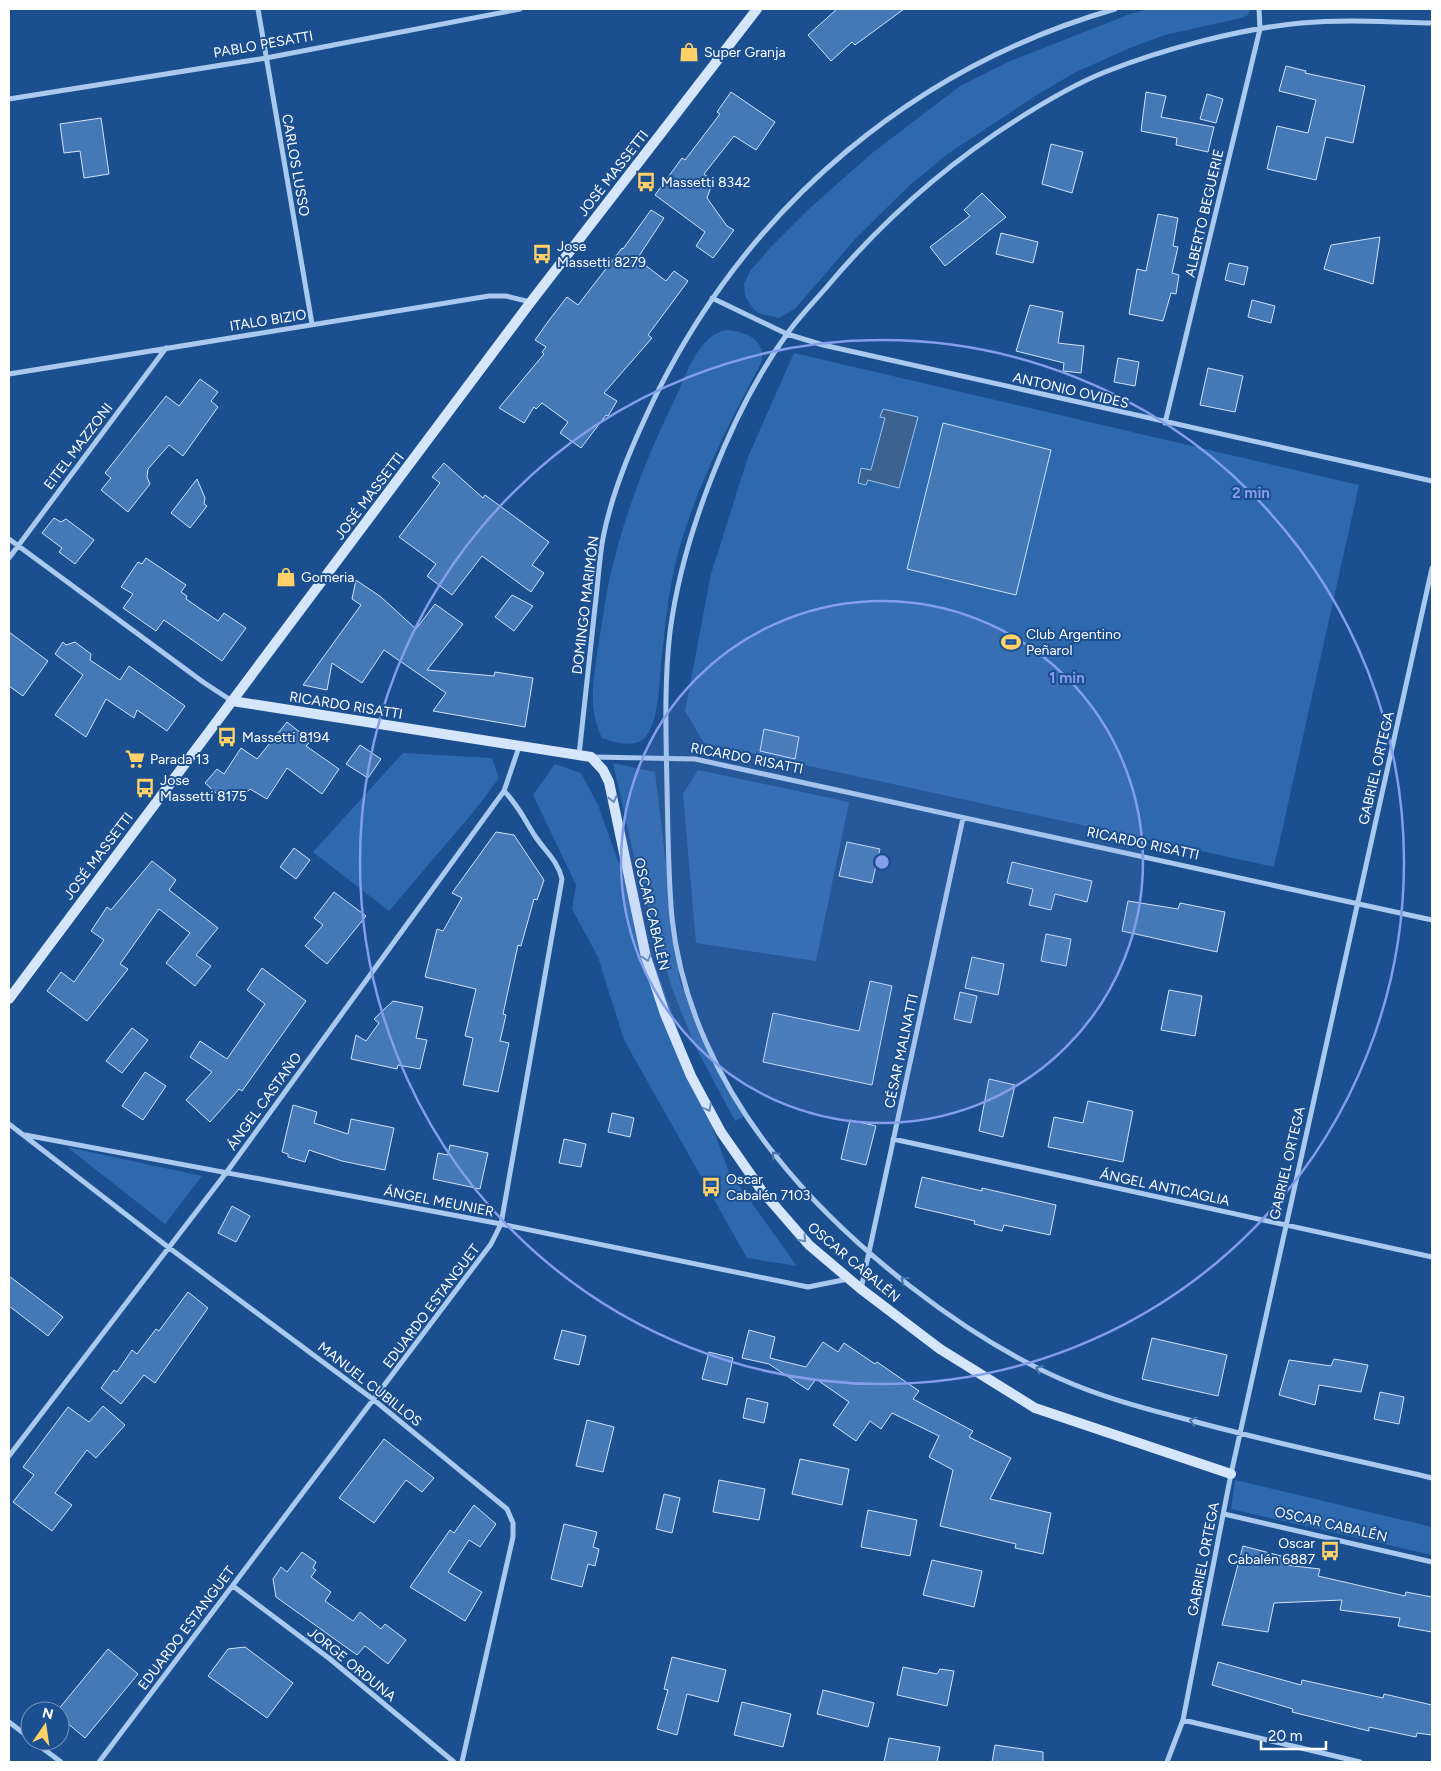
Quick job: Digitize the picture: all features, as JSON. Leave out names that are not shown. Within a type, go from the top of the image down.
[{"type":"main road","name":"JOSÉ MASSETTI","points":[[9,999],[530,302],[755,10]]},
{"type":"main road","name":"RICARDO RISATTI","points":[[232,701],[591,757]]},
{"type":"main road","name":"OSCAR CABALÉN","points":[[591,757],[603,770],[609,782],[646,957],[665,1014],[691,1076],[721,1132],[762,1191],[809,1245],[861,1289],[940,1349],[1034,1408],[1231,1474]]},
{"type":"street","name":"CARLOS LUSSO","points":[[258,9],[312,324]]},
{"type":"street","name":"PABLO PESATTI","points":[[9,99],[266,58],[520,9]]},
{"type":"street","name":"DOMINGO MARIMÓN","points":[[578,755],[603,537],[620,484],[648,412],[674,361],[712,298],[738,261],[786,206],[854,144],[903,108],[961,73],[1025,39],[1115,9]]},
{"type":"street","name":"ALBERTO BEGUERIE","points":[[1165,423],[1260,29],[1259,9]]},
{"type":"street","points":[[1432,23],[1360,21],[1304,23],[1260,29],[1205,42],[1107,71],[1062,92],[997,132],[911,197],[848,262],[787,334],[759,380],[734,428],[712,477],[678,590],[670,631],[666,697],[666,758],[673,924],[682,972],[694,1013],[710,1052],[740,1106],[775,1156],[820,1206],[870,1253],[921,1295],[968,1327],[1031,1365],[1117,1401],[1240,1434],[1432,1478]]},
{"type":"street","name":"ITALO BIZIO","points":[[9,374],[489,296],[506,296],[530,302]]},
{"type":"street","name":"ANTONIO OVIDES","points":[[712,298],[787,334],[1165,423],[1432,481]]},
{"type":"street","name":"EITEL MAZZONI","points":[[9,558],[166,348]]},
{"type":"street","name":"RICARDO RISATTI","points":[[9,539],[203,682],[232,701]]},
{"type":"street","name":"GABRIEL ORTEGA","points":[[1167,1762],[1183,1720],[1231,1474],[1285,1224],[1432,568]]},
{"type":"street","name":"ÁNGEL CASTAÑO","points":[[9,1456],[226,1173],[504,791],[520,747]]},
{"type":"street","name":"RICARDO RISATTI","points":[[591,757],[695,759],[1432,920]]},
{"type":"street","name":"EDUARDO ESTANGUET","points":[[98,1762],[492,1244],[501,1224],[562,879],[559,868],[536,837],[518,805],[504,791]]},
{"type":"street","name":"CÉSAR MALNATTI","points":[[861,1289],[964,818]]},
{"type":"street","name":"MANUEL CUBILLOS","points":[[9,1124],[168,1247],[374,1400],[507,1509],[513,1523],[513,1536],[462,1762]]},
{"type":"street","name":"ÁNGEL MEUNIER","points":[[22,1134],[501,1224],[808,1287],[850,1278]]},
{"type":"street","name":"ÁNGEL ANTICAGLIA","points":[[894,1139],[1432,1257]]},
{"type":"street","name":"OSCAR CABALÉN","points":[[1224,1514],[1432,1562]]},
{"type":"street","name":"JORGE ORDUNA","points":[[233,1586],[330,1659],[454,1762]]},
{"type":"street","points":[[1183,1720],[1360,1762]]},
{"type":"street","points":[[9,1722],[20,1730]]},
{"type":"street","points":[[46,1751],[61,1762]]},
{"type":"shaded area","points":[[1149,9],[1251,9],[1248,15],[1241,18],[1165,35],[1130,48],[1076,72],[1040,93],[949,153],[910,185],[856,238],[795,309],[779,318],[758,313],[752,307],[745,296],[744,284],[750,271],[770,248],[811,207],[871,154],[960,86],[1008,62],[1130,14]]},
{"type":"shaded area","points":[[727,330],[748,335],[754,339],[761,348],[761,363],[712,462],[682,539],[670,588],[657,708],[651,727],[647,735],[638,742],[626,744],[613,742],[602,738],[597,726],[594,714],[593,690],[605,601],[622,531],[655,442],[694,357],[708,339],[717,333]]},
{"type":"shaded area","name":"Club Argentino Peñarol","points":[[794,353],[1359,485],[1274,867],[704,743],[685,711],[711,574],[748,457]]},
{"type":"shaded area","points":[[883,409],[918,417],[899,488],[868,480],[866,485],[858,483],[861,468],[871,470],[885,418],[880,417]]},
{"type":"shaded area","points":[[403,753],[492,758],[499,778],[475,810],[389,911],[313,852]]},
{"type":"shaded area","points":[[613,763],[655,772],[680,982],[717,1067],[745,1116],[735,1121],[694,1044],[672,988],[639,878]]},
{"type":"shaded area","points":[[555,764],[581,773],[598,805],[728,1170],[797,1266],[747,1258],[624,1040],[598,957],[572,909],[576,885],[533,795]]},
{"type":"shaded area","points":[[698,770],[849,802],[816,961],[696,943],[683,794]]},
{"type":"shaded area","points":[[67,1147],[202,1176],[165,1224]]},
{"type":"shaded area","points":[[1235,1480],[1432,1527],[1432,1555],[1231,1509]]},
{"type":"building","points":[[837,9],[904,9],[855,45],[852,42],[831,61],[808,35]]},
{"type":"building","points":[[1286,66],[1306,71],[1305,73],[1365,86],[1353,143],[1326,137],[1316,180],[1267,169],[1277,126],[1308,133],[1316,100],[1279,91]]},
{"type":"building","points":[[731,92],[775,122],[756,150],[734,136],[704,174],[713,181],[707,198],[727,226],[734,230],[713,258],[696,246],[705,232],[655,195],[682,158],[685,160],[720,114],[717,112]]},
{"type":"building","points":[[1146,92],[1166,96],[1161,117],[1214,127],[1208,152],[1176,145],[1177,138],[1141,131]]},
{"type":"building","points":[[1207,94],[1223,99],[1216,123],[1200,119]]},
{"type":"building","points":[[101,118],[109,174],[84,178],[80,151],[64,153],[60,124]]},
{"type":"building","points":[[1051,144],[1083,152],[1072,193],[1042,184]]},
{"type":"building","points":[[982,193],[1006,217],[945,266],[930,247],[970,216],[964,210]]},
{"type":"building","points":[[651,210],[664,218],[637,259],[666,281],[674,271],[688,281],[648,335],[652,338],[604,393],[617,401],[608,416],[606,415],[581,448],[560,433],[568,422],[542,403],[536,409],[534,407],[524,423],[499,408],[544,354],[542,352],[546,347],[535,340],[550,319],[567,297],[578,305],[623,249]]},
{"type":"building","points":[[1158,214],[1178,218],[1173,246],[1178,247],[1172,273],[1179,275],[1176,294],[1171,293],[1163,321],[1129,314],[1137,269],[1146,271]]},
{"type":"building","points":[[1001,233],[1038,242],[1033,263],[996,254]]},
{"type":"building","points":[[1380,237],[1373,284],[1324,269],[1331,245]]},
{"type":"building","points":[[1229,263],[1248,267],[1244,285],[1225,280]]},
{"type":"building","points":[[1252,300],[1275,306],[1271,323],[1248,317]]},
{"type":"building","points":[[1030,305],[1063,312],[1058,343],[1084,346],[1081,373],[1063,371],[1064,363],[1016,351]]},
{"type":"building","points":[[1118,358],[1139,362],[1135,386],[1114,382]]},
{"type":"building","points":[[1208,368],[1243,376],[1235,412],[1200,405]]},
{"type":"building","points":[[200,379],[218,392],[211,401],[218,407],[183,456],[169,445],[148,469],[147,477],[150,484],[128,512],[101,490],[111,478],[105,473],[166,396],[179,406]]},
{"type":"building","points":[[943,423],[1051,450],[1016,595],[907,569]]},
{"type":"building","points":[[444,463],[483,498],[485,495],[549,542],[532,565],[544,573],[531,592],[482,556],[452,595],[427,576],[436,564],[399,537],[440,483],[432,477]]},
{"type":"building","points":[[197,479],[205,498],[204,504],[207,506],[190,528],[171,513]]},
{"type":"building","points":[[54,518],[61,522],[66,519],[94,540],[75,564],[59,552],[62,548],[42,533]]},
{"type":"building","points":[[146,558],[186,585],[181,592],[187,596],[186,599],[218,621],[224,613],[246,628],[222,661],[164,620],[156,631],[123,608],[133,594],[121,587],[138,562],[142,564]]},
{"type":"building","points":[[356,580],[381,597],[416,629],[435,604],[463,624],[427,670],[494,676],[495,672],[533,678],[525,727],[433,711],[446,693],[384,650],[362,683],[332,663],[327,690],[303,685],[361,605],[352,599]]},
{"type":"building","points":[[512,595],[533,606],[514,631],[495,617]]},
{"type":"building","points":[[9,632],[48,661],[23,696],[9,686]]},
{"type":"building","points":[[63,642],[66,645],[75,642],[91,654],[90,660],[120,680],[129,666],[185,706],[167,731],[137,710],[134,718],[106,699],[86,737],[55,715],[83,675],[55,654]]},
{"type":"building","points":[[287,722],[311,741],[306,746],[339,769],[322,794],[287,768],[267,799],[250,789],[239,800],[222,789],[217,794],[205,783],[217,769],[224,774],[241,748],[257,759]]},
{"type":"building","points":[[764,729],[799,737],[795,759],[760,751]]},
{"type":"building","points":[[360,745],[381,759],[368,778],[346,764]]},
{"type":"building","points":[[496,832],[514,835],[544,880],[537,900],[534,899],[521,946],[518,945],[503,1014],[506,1015],[500,1041],[509,1043],[498,1092],[463,1085],[473,1038],[465,1036],[476,989],[425,977],[437,929],[443,931],[462,898],[452,893]]},
{"type":"building","points":[[847,842],[880,849],[872,883],[839,876]]},
{"type":"building","points":[[294,848],[310,860],[296,879],[280,867]]},
{"type":"building","points":[[152,861],[176,880],[169,890],[218,928],[196,955],[211,966],[195,986],[166,963],[190,933],[159,909],[120,964],[128,969],[87,1021],[47,991],[61,972],[74,982],[104,940],[91,931],[107,907],[111,910]]},
{"type":"building","points":[[1012,862],[1092,881],[1087,902],[1055,894],[1051,910],[1029,905],[1033,889],[1007,883]]},
{"type":"building","points":[[334,892],[366,916],[327,964],[305,946],[323,925],[314,918]]},
{"type":"building","points":[[1128,901],[1178,909],[1180,903],[1225,912],[1217,952],[1122,931]]},
{"type":"building","points":[[1046,934],[1071,939],[1066,966],[1041,961]]},
{"type":"building","points":[[972,957],[1004,964],[998,995],[965,988]]},
{"type":"building","points":[[262,968],[306,1001],[242,1091],[239,1089],[210,1122],[186,1100],[212,1072],[190,1057],[200,1041],[227,1059],[265,1004],[247,990]]},
{"type":"building","points":[[870,981],[892,986],[872,1085],[763,1062],[773,1013],[859,1031]]},
{"type":"building","points":[[1169,990],[1202,996],[1195,1036],[1161,1030]]},
{"type":"building","points":[[960,992],[977,996],[971,1023],[954,1019]]},
{"type":"building","points":[[393,1001],[423,1007],[416,1038],[427,1040],[420,1069],[398,1065],[397,1069],[351,1059],[356,1035],[366,1041],[379,1023],[374,1019]]},
{"type":"building","points":[[132,1028],[148,1040],[122,1073],[106,1061]]},
{"type":"building","points":[[145,1072],[166,1086],[143,1120],[122,1106]]},
{"type":"building","points":[[989,1079],[1015,1085],[1003,1137],[979,1131]]},
{"type":"building","points":[[1088,1101],[1133,1111],[1123,1162],[1048,1147],[1054,1117],[1083,1123]]},
{"type":"building","points":[[293,1105],[317,1112],[314,1123],[348,1134],[351,1119],[394,1128],[385,1170],[342,1161],[309,1150],[305,1162],[288,1157],[288,1154],[282,1152]]},
{"type":"building","points":[[612,1113],[634,1118],[630,1137],[608,1132]]},
{"type":"building","points":[[850,1120],[876,1126],[866,1165],[841,1159]]},
{"type":"building","points":[[564,1139],[586,1144],[581,1167],[559,1163]]},
{"type":"building","points":[[450,1145],[488,1153],[480,1189],[433,1179],[438,1153],[448,1155]]},
{"type":"building","points":[[922,1177],[982,1191],[982,1188],[1056,1205],[1050,1235],[1004,1225],[1002,1231],[974,1224],[975,1221],[915,1207]]},
{"type":"building","points":[[232,1206],[250,1216],[236,1242],[218,1233]]},
{"type":"building","points":[[9,1276],[63,1317],[48,1336],[9,1306]]},
{"type":"building","points":[[188,1292],[208,1308],[155,1383],[144,1375],[121,1404],[101,1388],[114,1370],[117,1372],[132,1350],[137,1354],[156,1329],[159,1331]]},
{"type":"building","points":[[562,1330],[586,1336],[579,1365],[554,1359]]},
{"type":"building","points":[[749,1330],[775,1337],[770,1358],[806,1367],[823,1342],[838,1352],[844,1343],[875,1364],[877,1362],[919,1391],[913,1399],[973,1431],[969,1437],[1011,1458],[990,1499],[1051,1513],[1043,1554],[1015,1548],[1016,1544],[940,1526],[953,1470],[929,1457],[939,1436],[892,1413],[881,1429],[870,1421],[856,1441],[833,1425],[849,1402],[816,1379],[808,1390],[769,1364],[742,1358]]},
{"type":"building","points":[[1152,1338],[1227,1355],[1218,1396],[1142,1379]]},
{"type":"building","points":[[709,1352],[733,1358],[727,1385],[702,1379]]},
{"type":"building","points":[[1334,1359],[1368,1365],[1361,1392],[1319,1385],[1315,1405],[1279,1395],[1289,1360],[1331,1366]]},
{"type":"building","points":[[1380,1392],[1404,1397],[1399,1424],[1374,1419]]},
{"type":"building","points":[[747,1398],[768,1403],[764,1423],[743,1418]]},
{"type":"building","points":[[103,1406],[125,1425],[96,1458],[87,1450],[55,1493],[72,1505],[52,1531],[13,1502],[34,1475],[23,1467],[68,1407],[89,1422]]},
{"type":"building","points":[[587,1420],[614,1427],[603,1472],[576,1466]]},
{"type":"building","points":[[384,1439],[434,1478],[422,1492],[406,1480],[374,1523],[339,1498]]},
{"type":"building","points":[[800,1459],[849,1469],[842,1505],[792,1494]]},
{"type":"building","points":[[719,1480],[765,1489],[759,1520],[713,1512]]},
{"type":"building","points":[[664,1494],[680,1498],[672,1533],[656,1529]]},
{"type":"building","points":[[474,1505],[496,1524],[480,1547],[469,1540],[448,1572],[482,1592],[465,1621],[410,1587],[450,1530],[454,1533]]},
{"type":"building","points":[[868,1510],[917,1520],[910,1556],[861,1547]]},
{"type":"building","points":[[564,1524],[597,1532],[593,1547],[599,1549],[595,1566],[588,1564],[582,1587],[551,1579]]},
{"type":"building","points":[[1243,1546],[1285,1557],[1285,1565],[1320,1569],[1318,1576],[1405,1596],[1406,1592],[1432,1597],[1432,1632],[1398,1626],[1400,1618],[1340,1610],[1342,1600],[1274,1603],[1268,1632],[1222,1625]]},
{"type":"building","points":[[302,1552],[316,1562],[313,1568],[316,1570],[311,1577],[331,1592],[325,1601],[353,1621],[360,1612],[381,1629],[385,1624],[406,1640],[388,1664],[365,1646],[357,1655],[276,1597],[273,1579],[281,1567],[287,1572]]},
{"type":"building","points":[[932,1560],[982,1571],[974,1607],[923,1595]]},
{"type":"building","points":[[245,1647],[293,1683],[267,1718],[208,1676],[228,1649]]},
{"type":"building","points":[[108,1649],[138,1674],[85,1738],[70,1725],[70,1701],[65,1701]]},
{"type":"building","points":[[672,1657],[726,1670],[718,1702],[687,1694],[677,1735],[657,1729],[668,1690],[664,1689]]},
{"type":"building","points":[[1218,1662],[1301,1685],[1302,1680],[1383,1698],[1384,1694],[1432,1705],[1432,1735],[1417,1733],[1416,1737],[1369,1727],[1369,1731],[1292,1712],[1293,1709],[1212,1685]]},
{"type":"building","points":[[903,1667],[937,1674],[940,1669],[954,1671],[947,1706],[897,1695]]},
{"type":"building","points":[[823,1690],[874,1703],[868,1727],[817,1714]]},
{"type":"building","points":[[742,1702],[791,1714],[783,1747],[734,1735]]},
{"type":"building","points":[[889,1738],[940,1747],[937,1762],[884,1762]]},
{"type":"building","points":[[995,1745],[1043,1752],[1043,1762],[992,1762]]},
{"type":"place","name":"Super Granja","points":[[689,52]]},
{"type":"place","name":"Massetti 8342","points":[[646,182]]},
{"type":"place","name":"Jose Massetti 8279","points":[[542,254]]},
{"type":"place","name":"Gomeria","points":[[286,577]]},
{"type":"place","name":"Club Argentino Peñarol","points":[[1011,642]]},
{"type":"place","name":"Massetti 8194","points":[[227,737]]},
{"type":"place","name":"Parada 13","points":[[135,759]]},
{"type":"place","name":"Jose Massetti 8175","points":[[145,788]]},
{"type":"place","name":"Oscar Cabalén 7103","points":[[711,1187]]},
{"type":"place","name":"Oscar Cabalén 6887","points":[[1330,1551]]}]
